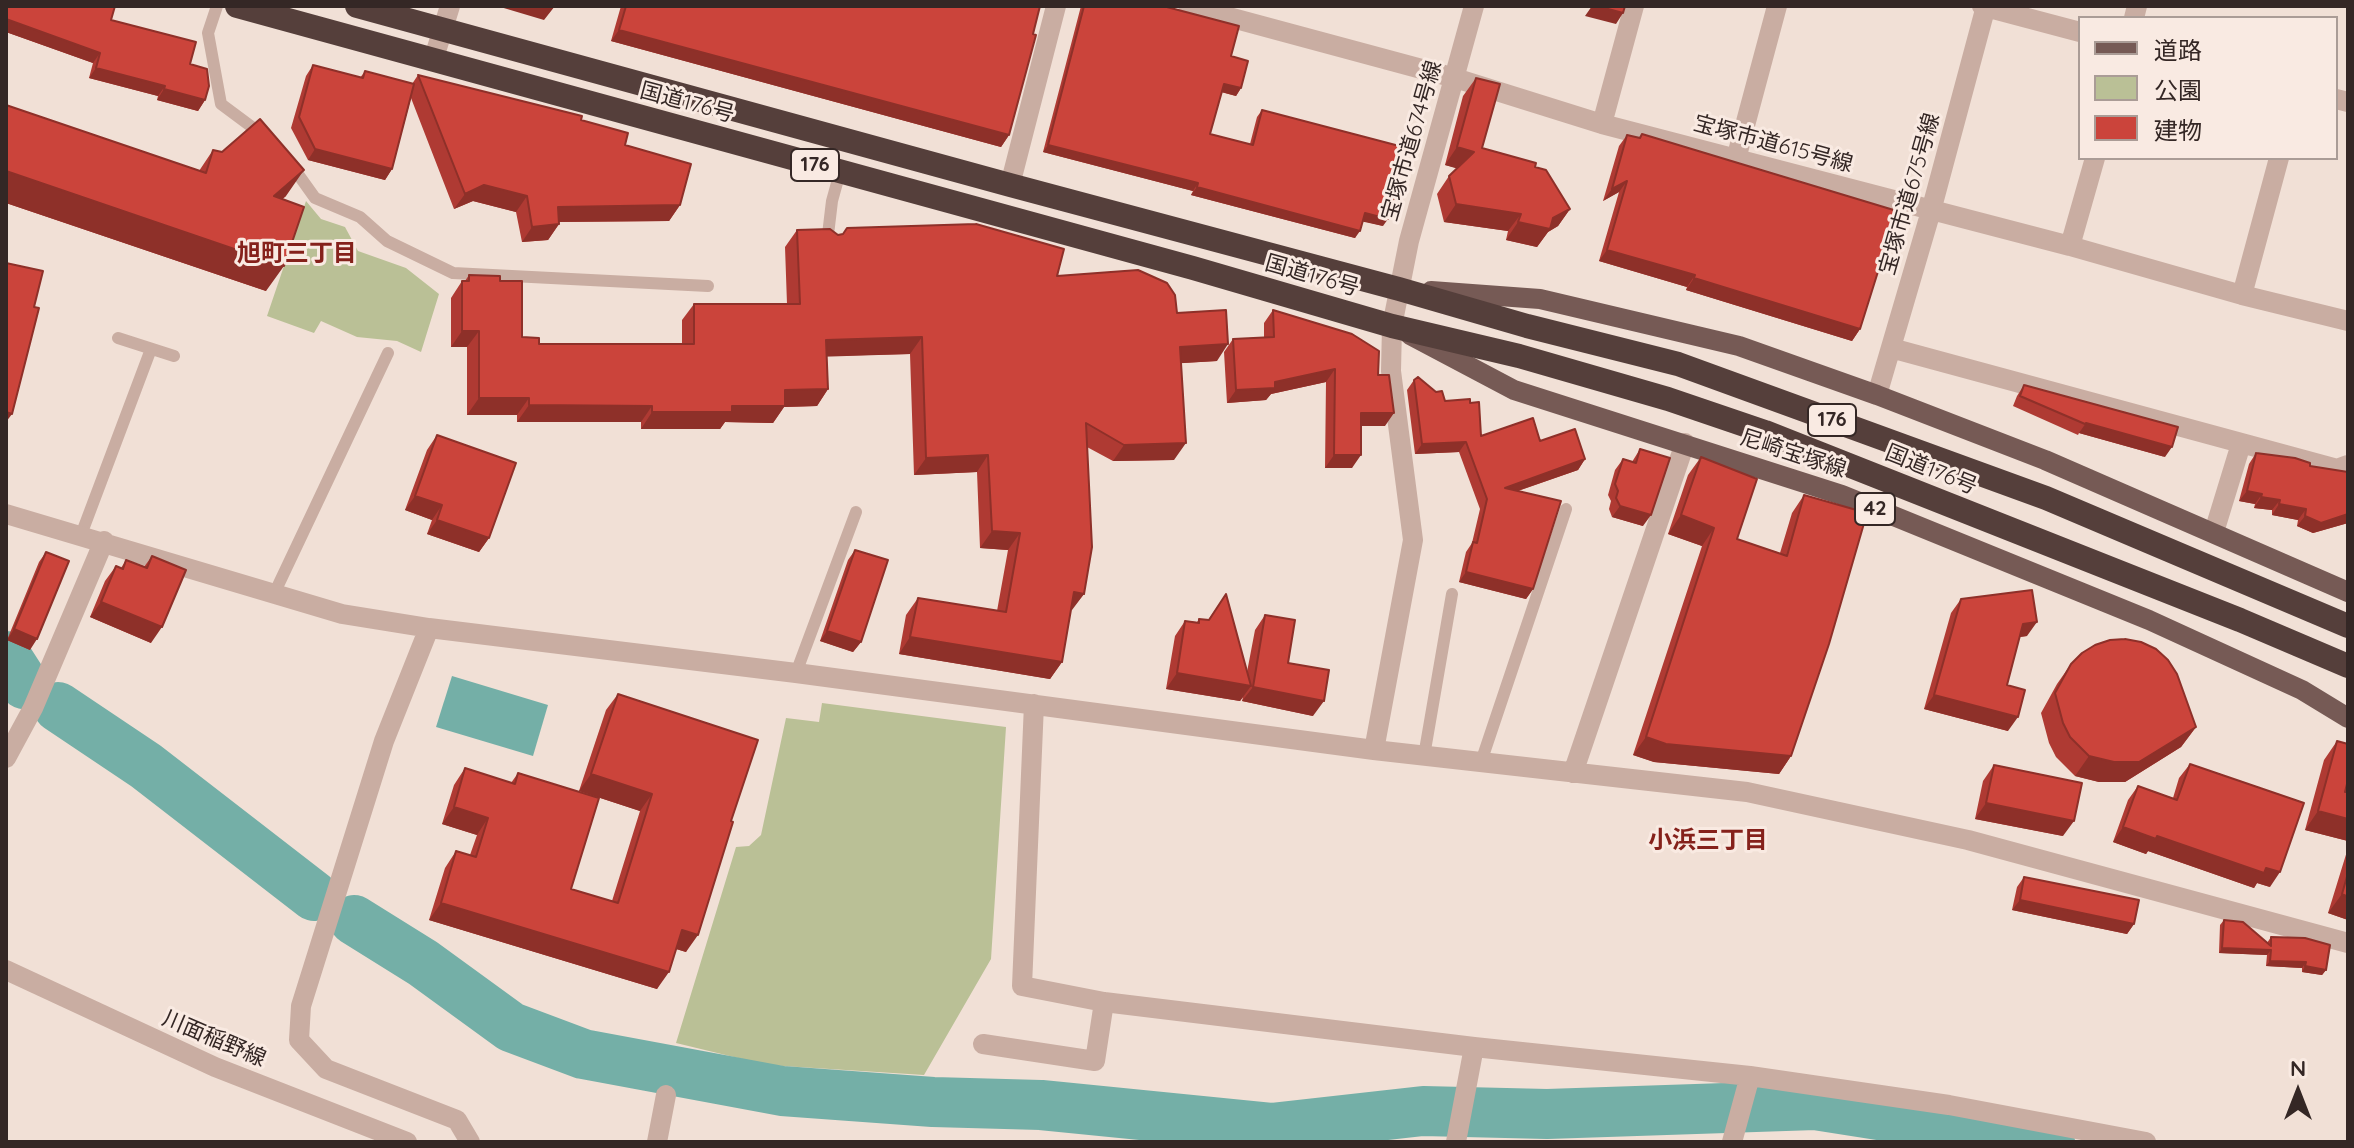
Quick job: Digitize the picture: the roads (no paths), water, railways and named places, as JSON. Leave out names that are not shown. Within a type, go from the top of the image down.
[{"type":"highway","name":"国道176号","points":[[237,6],[1193,268],[1392,326],[1519,356],[1668,399],[1765,432],[2240,620],[2348,666]]},
{"type":"highway","name":"国道176号","points":[[357,6],[446,18],[1010,185],[1678,364],[2046,498],[2348,626]]},
{"type":"main road","points":[[1399,289],[1540,299],[1739,346],[2045,460],[2348,592]]},
{"type":"main road","name":"尼崎宝塚線","points":[[1392,326],[1514,390],[1842,495],[2149,620],[2302,690],[2348,718]]},
{"type":"street","points":[[1010,185],[1056,6]]},
{"type":"street","name":"宝塚市道615号線","points":[[1188,6],[1455,78],[1602,124],[2348,321]]},
{"type":"street","name":"宝塚市道674号線","points":[[1374,750],[1413,540],[1391,371],[1392,326],[1409,241],[1474,6]]},
{"type":"street","points":[[1602,124],[1634,6]]},
{"type":"street","points":[[1736,159],[1777,6]]},
{"type":"street","points":[[1984,6],[2078,31]]},
{"type":"street","name":"宝塚市道675号線","points":[[1877,395],[1931,211],[1984,6]]},
{"type":"street","points":[[433,61],[446,18]]},
{"type":"street","points":[[2070,246],[2094,160]]},
{"type":"street","points":[[2242,295],[2278,160]]},
{"type":"street","points":[[1891,348],[2337,469],[2348,465]]},
{"type":"street","points":[[1573,773],[1685,443]]},
{"type":"street","points":[[2214,532],[2241,444]]},
{"type":"street","points":[[6,514],[342,614],[429,628],[1374,750],[1747,792],[1968,840],[2348,943]]},
{"type":"street","points":[[6,758],[33,708],[104,541]]},
{"type":"street","points":[[429,628],[384,741],[301,1006],[299,1040],[326,1069],[457,1120],[470,1142]]},
{"type":"street","points":[[1034,704],[1022,986],[1104,1002],[1474,1047],[1750,1076],[1949,1105],[2146,1142]]},
{"type":"street","name":"川面稲野線","points":[[6,970],[215,1067],[407,1142]]},
{"type":"street","points":[[983,1044],[1095,1061],[1104,1002]]},
{"type":"street","points":[[1456,1142],[1474,1047]]},
{"type":"street","points":[[1732,1142],[1750,1076]]},
{"type":"street","points":[[657,1142],[666,1095]]},
{"type":"lane","points":[[217,6],[208,33],[221,104],[279,147],[315,198],[360,217],[387,241],[453,273],[708,286]]},
{"type":"lane","points":[[827,243],[832,201],[840,172]]},
{"type":"lane","points":[[118,338],[174,356]]},
{"type":"lane","points":[[81,535],[151,349]]},
{"type":"lane","points":[[274,594],[388,353]]},
{"type":"lane","points":[[1481,762],[1566,509]]},
{"type":"lane","points":[[796,673],[856,512]]},
{"type":"lane","points":[[1424,756],[1452,594]]},
{"type":"water","points":[[452,676],[548,705],[533,756],[436,727]]},
{"type":"waterway","points":[[6,656],[24,684]]},
{"type":"waterway","points":[[58,707],[146,766],[314,896]]},
{"type":"waterway","points":[[354,920],[423,963],[511,1027],[583,1054],[782,1091],[933,1102],[1041,1105],[1271,1128],[1423,1111],[1547,1114],[1815,1105],[2050,1142]]},
{"type":"district","name":"旭町三丁目","points":[[297,254]]},
{"type":"district","name":"小浜三丁目","points":[[1708,841]]}]
